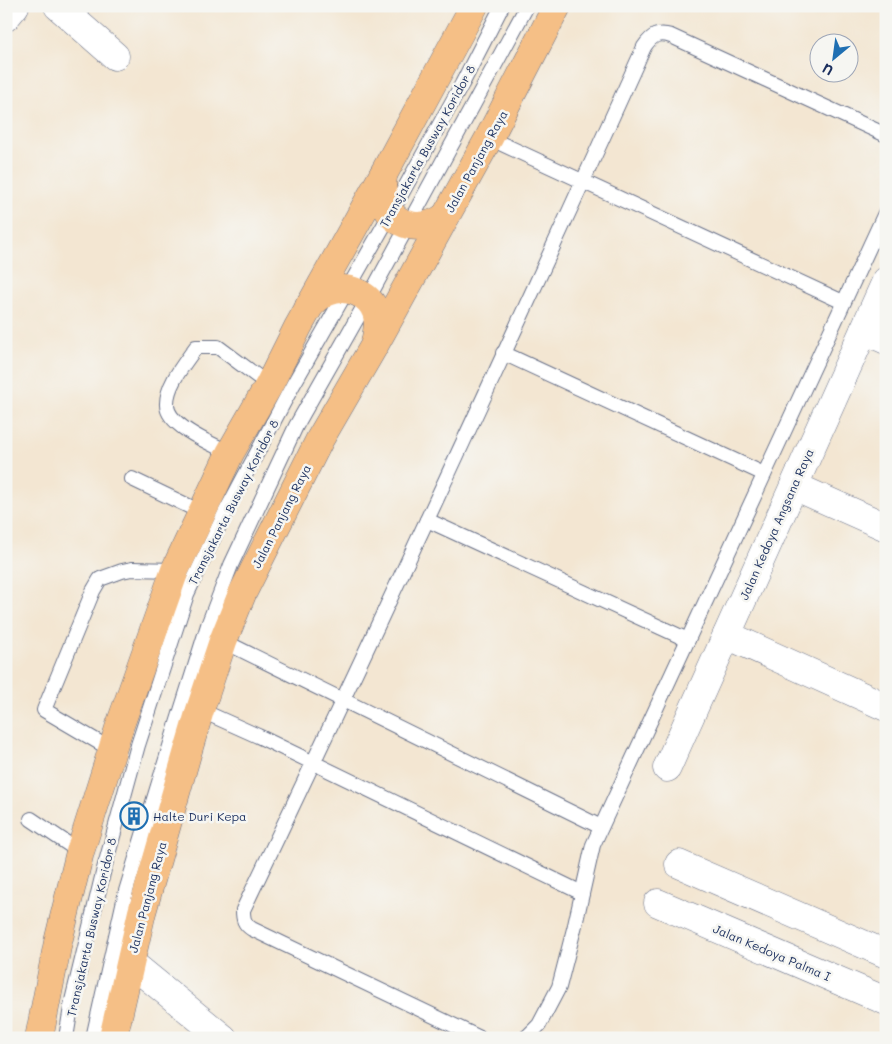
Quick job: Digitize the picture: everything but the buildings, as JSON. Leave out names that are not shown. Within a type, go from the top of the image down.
[{"type":"main road","name":"Jalan Panjang Raya","points":[[113,1038],[155,863],[200,710],[223,641],[246,586],[320,439],[374,346],[489,138],[557,6]]},
{"type":"main road","points":[[39,1038],[58,942],[80,852],[112,750],[175,570],[230,453],[309,306],[383,175],[472,7]]},
{"type":"main road","points":[[383,175],[383,196],[386,205],[400,219],[418,227],[438,222],[446,216]]},
{"type":"main road","points":[[309,306],[328,292],[338,289],[358,294],[376,312],[378,325],[374,346]]},
{"type":"street","points":[[6,17],[15,6]]},
{"type":"street","points":[[58,6],[115,56]]},
{"type":"street","name":"Jalan Kedoya Angsana Raya","points":[[667,768],[794,486],[875,335],[886,280]]},
{"type":"street","points":[[794,486],[886,527]]},
{"type":"street","points":[[727,635],[886,707]]},
{"type":"street","points":[[680,864],[886,954]]},
{"type":"street","name":"Jalan Kedoya Palma I","points":[[658,903],[879,998]]},
{"type":"street","points":[[130,962],[223,1038]]},
{"type":"street","points":[[879,998],[886,964]]},
{"type":"lane","name":"Transjakarta Busway Koridor 8","points":[[66,1038],[72,1001],[111,841],[138,745],[187,594],[230,502],[293,385],[358,294],[400,219],[462,84],[502,6]]},
{"type":"lane","name":"Transjakarta Busway Koridor 8","points":[[93,1038],[126,891],[208,625],[231,565],[358,294],[400,219],[527,6]]},
{"type":"lane","points":[[480,1038],[252,929],[247,926],[243,910],[314,763],[648,40],[656,34],[672,36],[886,135]]},
{"type":"lane","points":[[489,138],[843,302]]},
{"type":"lane","points":[[525,1038],[540,1025],[559,987],[593,845],[886,211]]},
{"type":"lane","points":[[230,453],[182,427],[172,418],[166,407],[169,392],[181,368],[196,347],[218,347],[268,385]]},
{"type":"lane","points":[[503,353],[764,474]]},
{"type":"lane","points":[[132,480],[202,512]]},
{"type":"lane","points":[[427,520],[688,640]]},
{"type":"lane","points":[[112,750],[44,710],[93,591],[100,579],[132,569],[175,570]]},
{"type":"lane","points":[[223,641],[601,827]]},
{"type":"lane","points":[[200,710],[258,736],[582,894]]},
{"type":"lane","points":[[32,819],[80,852]]},
{"type":"place","name":"Halte Duri Kepa","points":[[134,816]]}]
